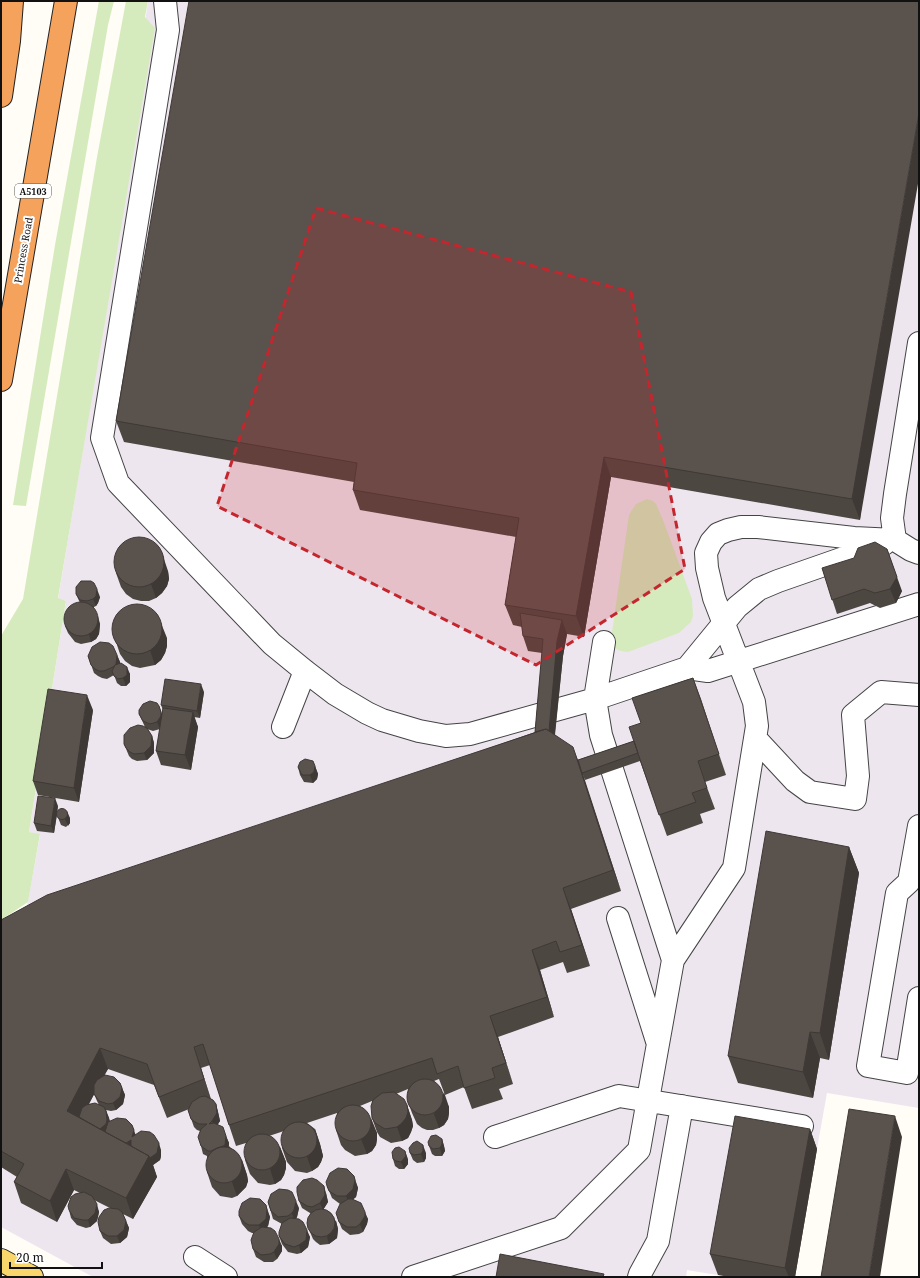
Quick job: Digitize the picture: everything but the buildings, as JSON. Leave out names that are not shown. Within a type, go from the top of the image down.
[{"type":"highway","points":[[1,96],[9,41],[12,1]]},
{"type":"highway","name":"Princess Road","points":[[1,380],[66,1]]},
{"type":"main road","points":[[1,1260],[32,1277]]},
{"type":"lane","points":[[165,1],[168,30],[102,438],[118,483],[272,644],[304,671],[335,694],[382,720],[419,731],[446,736],[470,734],[595,699],[687,668],[708,672],[919,604]]},
{"type":"lane","points":[[895,540],[892,518],[919,343]]},
{"type":"lane","points":[[413,1277],[561,1228],[640,1150],[673,960],[734,868],[756,738],[757,726],[754,702],[723,624],[714,598],[707,568],[706,553],[711,542],[718,534],[728,530],[742,527],[758,527],[854,538],[895,540],[919,553]]},
{"type":"lane","points":[[687,668],[737,607],[759,589],[895,540]]},
{"type":"lane","points":[[604,642],[595,699],[601,735],[673,960]]},
{"type":"lane","points":[[283,727],[304,671]]},
{"type":"lane","points":[[756,738],[795,781],[810,792],[855,799],[858,776],[853,715],[881,692],[919,679]]},
{"type":"lane","points":[[881,692],[919,695]]},
{"type":"lane","points":[[919,826],[910,882],[897,892],[868,1066],[907,1073],[919,998]]},
{"type":"lane","points":[[618,918],[658,1044]]},
{"type":"lane","points":[[494,1137],[619,1096],[802,1126]]},
{"type":"lane","points":[[639,1277],[658,1241],[682,1106]]},
{"type":"lane","points":[[195,1257],[226,1277]]},
{"type":"highlighted area","points":[[316,208],[631,292],[685,569],[536,665],[217,506]]},
{"type":"shaded area","points":[[148,1],[919,1],[919,1108],[827,1093],[817,1149],[729,1277],[687,1270],[686,1277],[93,1277],[1,1227],[1,946],[22,933],[40,835],[29,832],[66,601],[58,599],[87,425]]},
{"type":"green space","points":[[99,1],[114,1],[108,25],[26,506],[13,505],[55,245]]},
{"type":"green space","points":[[126,1],[148,1],[145,17],[155,28],[58,598],[66,601],[29,832],[40,834],[28,902],[1,920],[1,636],[23,599],[97,157]]},
{"type":"green space","points":[[647,499],[656,504],[663,520],[692,599],[693,616],[691,622],[679,633],[628,652],[624,652],[613,646],[611,639],[629,515],[636,504]]}]
